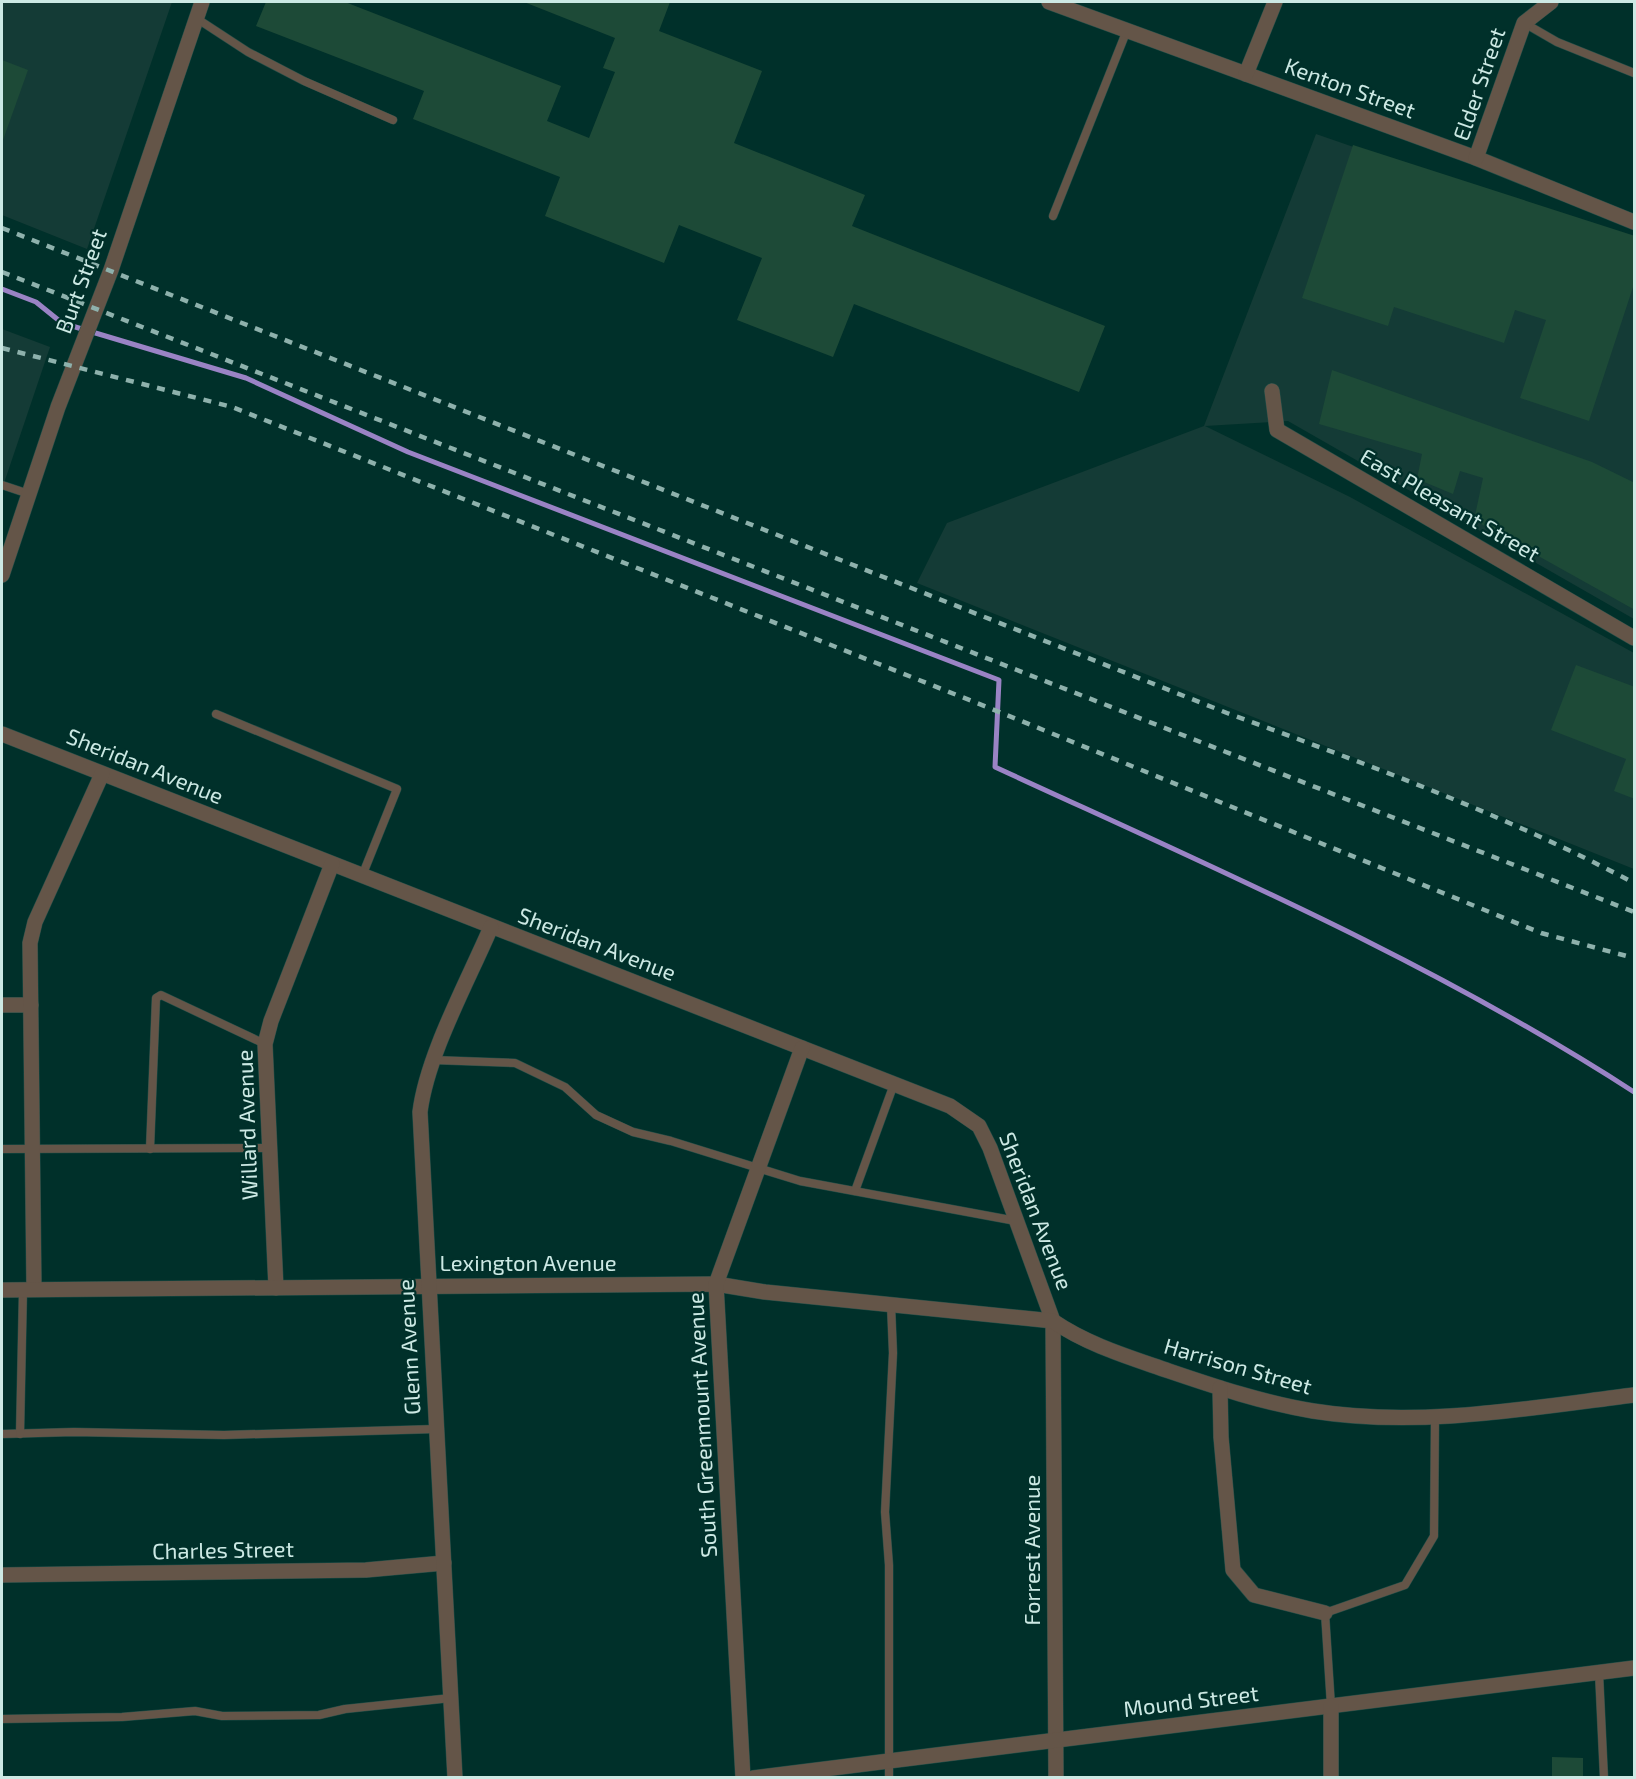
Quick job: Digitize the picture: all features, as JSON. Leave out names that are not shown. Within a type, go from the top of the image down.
[{"type":"street","name":"Burt Street","points":[[2,575],[82,342],[111,270],[202,2]]},
{"type":"street","name":"Kenton Street","points":[[1049,2],[1476,158],[1635,222]]},
{"type":"street","points":[[1246,74],[1275,2]]},
{"type":"street","name":"Elder Street","points":[[1476,158],[1524,23],[1551,2]]},
{"type":"street","name":"East Pleasant Street","points":[[1272,391],[1277,430],[1635,638]]},
{"type":"street","name":"Sheridan Avenue","points":[[2,734],[950,1106],[979,1126],[1018,1221],[1053,1321]]},
{"type":"street","points":[[28,1290],[33,1150],[30,943],[34,922],[102,774]]},
{"type":"street","name":"Willard Avenue","points":[[276,1288],[265,1044],[271,1021],[332,864]]},
{"type":"street","name":"Glenn Avenue","points":[[455,1778],[420,1112],[423,1089],[433,1060],[491,927]]},
{"type":"street","points":[[2,1005],[31,1005]]},
{"type":"street","name":"South Greenmount Avenue","points":[[743,1778],[716,1284],[802,1048]]},
{"type":"street","name":"Lexington Avenue","points":[[2,1290],[716,1284],[1053,1321]]},
{"type":"street","name":"Harrison Street","points":[[1053,1321],[1088,1341],[1114,1352],[1220,1388],[1313,1411],[1358,1416],[1435,1415],[1501,1411],[1635,1395]]},
{"type":"street","name":"Forrest Avenue","points":[[1053,1321],[1056,1778]]},
{"type":"street","points":[[1220,1388],[1221,1437],[1233,1570],[1254,1595],[1325,1613]]},
{"type":"street","name":"Charles Street","points":[[2,1575],[366,1570],[444,1563]]},
{"type":"street","name":"Mound Street","points":[[753,1778],[1635,1668]]},
{"type":"street","points":[[1331,1706],[1331,1778]]},
{"type":"lane","points":[[196,18],[248,52],[334,96],[393,120]]},
{"type":"lane","points":[[1524,23],[1557,42],[1635,73]]},
{"type":"lane","points":[[1053,216],[1127,30]]},
{"type":"lane","points":[[2,485],[29,494]]},
{"type":"lane","points":[[216,714],[397,789],[362,876]]},
{"type":"lane","points":[[150,1149],[156,998],[161,995],[265,1044]]},
{"type":"lane","points":[[433,1060],[515,1064],[565,1087],[596,1114],[633,1132],[671,1141],[800,1181],[1018,1221]]},
{"type":"lane","points":[[855,1191],[894,1084]]},
{"type":"lane","points":[[2,1149],[271,1148]]},
{"type":"lane","points":[[20,1434],[28,1290]]},
{"type":"lane","points":[[889,1778],[888,1565],[885,1512],[892,1353],[891,1305]]},
{"type":"lane","points":[[1331,1706],[1325,1613],[1405,1585],[1434,1536],[1435,1415]]},
{"type":"lane","points":[[2,1434],[224,1435],[436,1429]]},
{"type":"lane","points":[[1599,1673],[1604,1778]]},
{"type":"lane","points":[[2,1719],[122,1717],[195,1711],[222,1716],[319,1715],[345,1709],[451,1698]]},
{"type":"shaded area","points":[[2,2],[172,2],[87,249],[2,215]]},
{"type":"shaded area","points":[[1316,134],[1634,244],[1634,619],[1288,421],[1205,426],[1350,497],[1634,653],[1634,869],[917,583],[947,523],[1204,426]]},
{"type":"shaded area","points":[[2,329],[50,347],[2,489]]},
{"type":"building","points":[[266,2],[345,2],[561,86],[547,121],[589,138],[615,72],[603,68],[615,38],[524,2],[670,2],[659,31],[762,71],[734,143],[865,195],[852,226],[1105,326],[1079,392],[854,304],[833,357],[737,320],[762,258],[679,225],[664,263],[545,216],[560,177],[413,119],[424,91],[256,26]]},
{"type":"building","points":[[2,60],[28,70],[3,140],[2,140]]},
{"type":"building","points":[[1353,145],[1635,236],[1635,281],[1589,421],[1520,398],[1546,320],[1515,310],[1504,343],[1394,307],[1388,326],[1302,298]]},
{"type":"building","points":[[1332,370],[1592,462],[1635,483],[1635,610],[1474,520],[1483,478],[1460,471],[1453,494],[1417,479],[1422,454],[1319,424]]},
{"type":"building","points":[[1576,665],[1635,687],[1635,799],[1614,791],[1626,759],[1551,730]]},
{"type":"building","points":[[1552,1757],[1583,1758],[1583,1778],[1552,1778]]},
{"type":"waterway","points":[[2,289],[36,302],[62,323],[246,378],[408,452],[999,680],[995,767],[1240,879],[1401,958],[1480,1000],[1634,1092]]},
{"type":"railway","points":[[2,228],[1227,713],[1434,791],[1535,834],[1634,883]]},
{"type":"railway","points":[[2,272],[1634,912]]},
{"type":"railway","points":[[2,348],[232,407],[987,707],[1541,933],[1634,958]]}]
